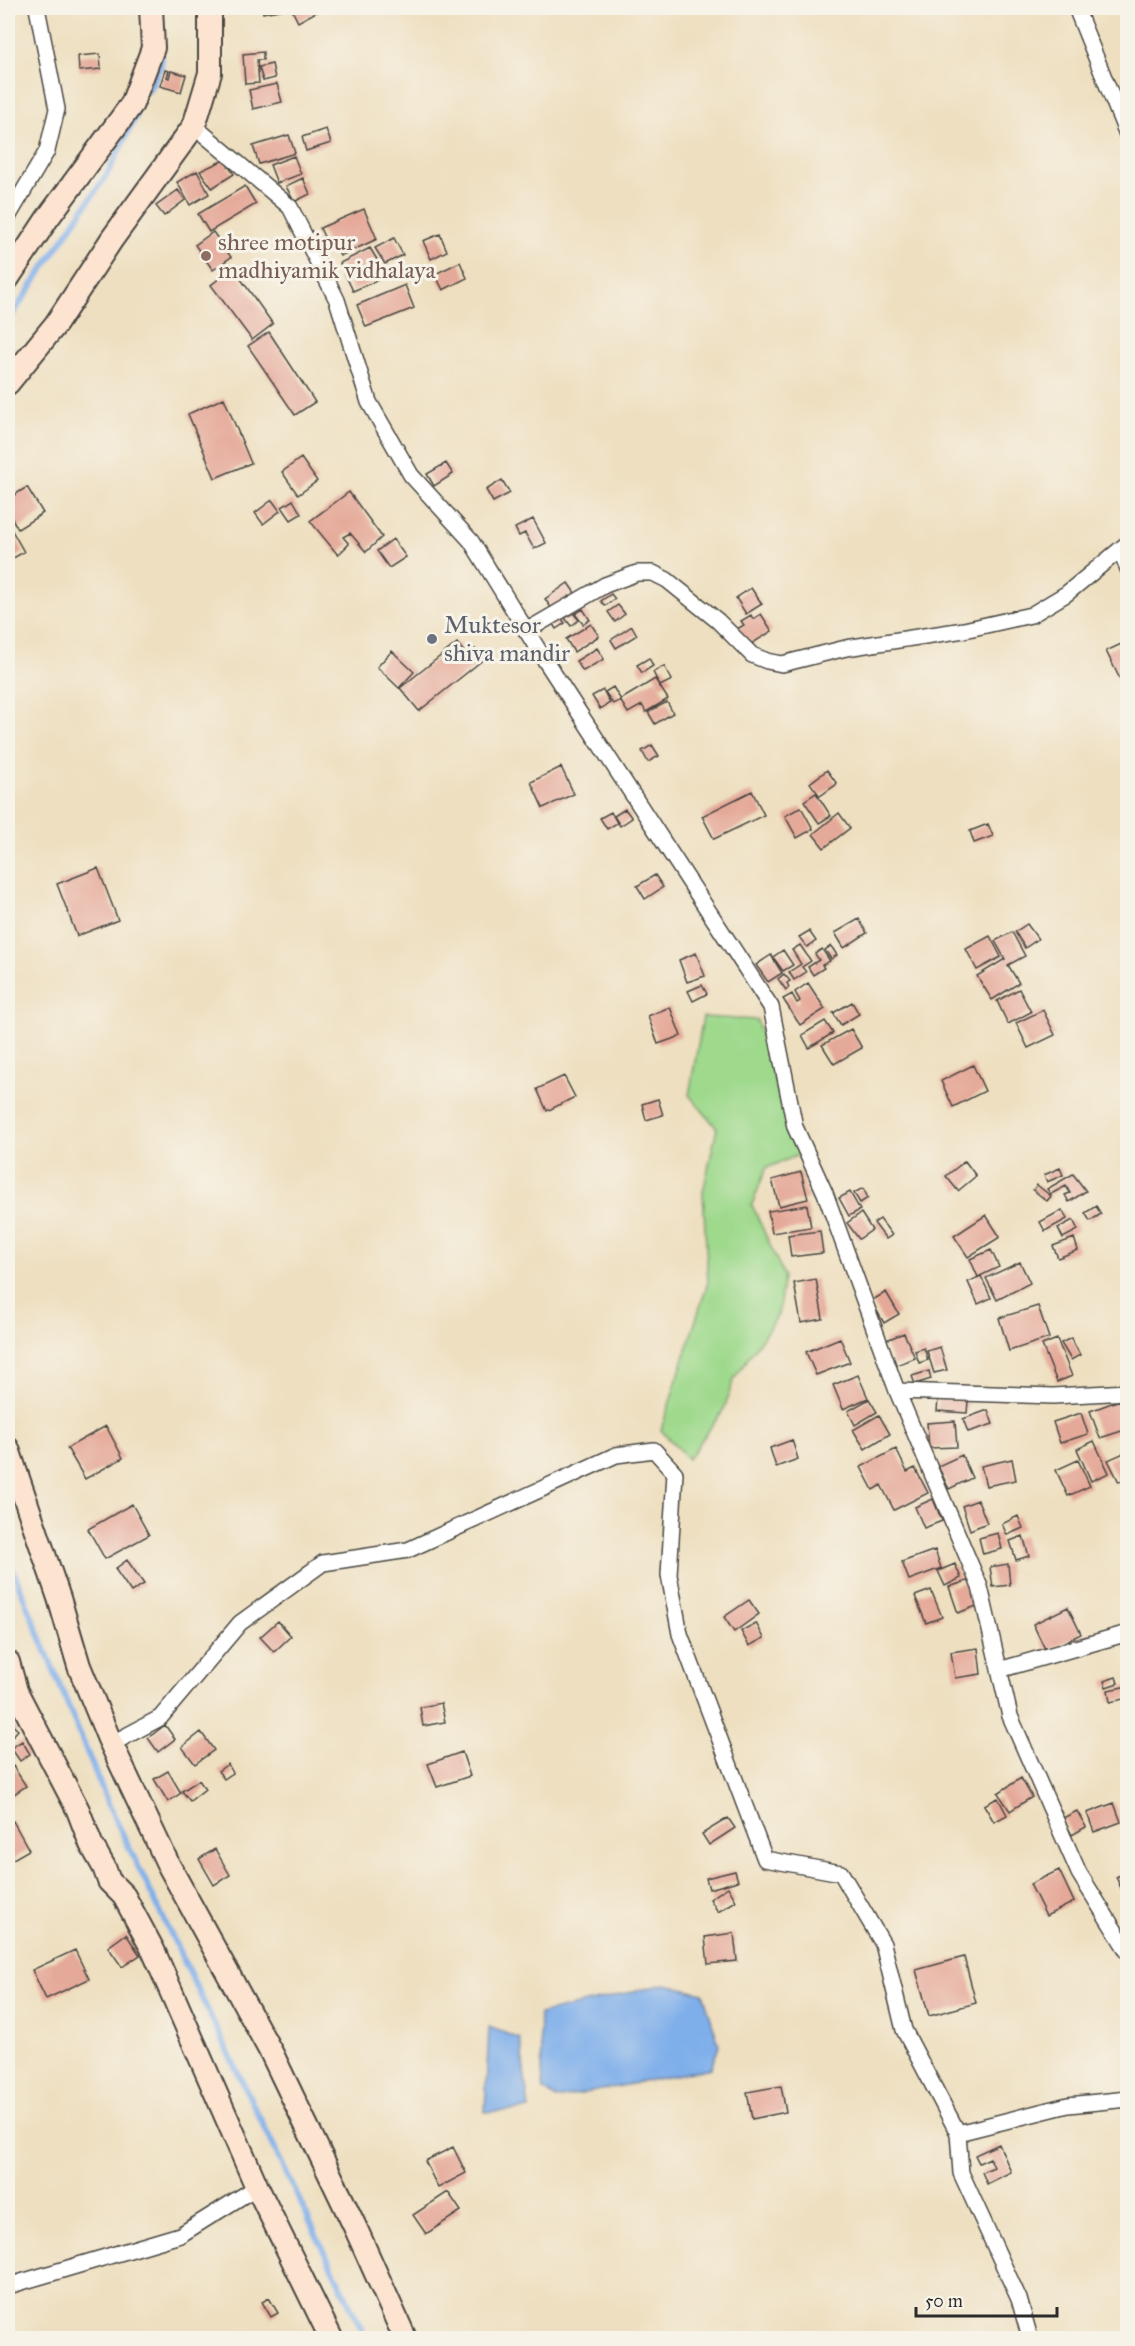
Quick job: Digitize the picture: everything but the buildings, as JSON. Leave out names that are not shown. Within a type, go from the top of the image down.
[{"type":"main road","points":[[8,278],[47,219],[132,104],[153,48],[151,8]]},
{"type":"main road","points":[[8,382],[56,324],[112,239],[194,126],[210,73],[210,8]]},
{"type":"main road","points":[[8,1449],[80,1666],[111,1744],[168,1864],[272,2054],[356,2229],[405,2338]]},
{"type":"main road","points":[[8,1662],[16,1691],[78,1810],[109,1881],[124,1896],[153,1950],[257,2187],[331,2338]]},
{"type":"street","points":[[8,217],[47,152],[57,109],[37,8]]},
{"type":"street","points":[[1076,8],[1128,137]]},
{"type":"street","points":[[194,126],[290,207],[337,300],[369,402],[411,474],[471,541],[526,631],[771,1007],[795,1127],[825,1193],[897,1391],[980,1587],[1010,1716],[1079,1873],[1128,1952]]},
{"type":"street","points":[[526,631],[605,585],[637,573],[653,573],[667,580],[718,621],[752,655],[782,664],[846,648],[964,630],[1031,615],[1066,594],[1124,546],[1128,569]]},
{"type":"street","points":[[897,1391],[1053,1396],[1128,1392]]},
{"type":"street","points":[[111,1744],[160,1718],[240,1623],[323,1563],[408,1550],[616,1455],[654,1450],[675,1473],[669,1575],[680,1634],[765,1859],[841,1873],[883,1944],[904,2030],[958,2133],[961,2173],[1019,2299],[1030,2338]]},
{"type":"street","points":[[999,1670],[1128,1633]]},
{"type":"street","points":[[958,2133],[1068,2105],[1128,2098]]},
{"type":"street","points":[[8,2286],[180,2235],[257,2187]]},
{"type":"green space","points":[[703,1017],[757,1020],[779,1095],[801,1154],[766,1168],[752,1205],[784,1276],[778,1315],[734,1379],[724,1409],[688,1459],[661,1430],[708,1282],[703,1192],[717,1128],[689,1095]]},
{"type":"water","points":[[665,1984],[703,1993],[719,2045],[711,2068],[556,2099],[543,2089],[539,2014]]},
{"type":"water","points":[[489,2027],[520,2039],[529,2109],[485,2112]]},
{"type":"waterway","points":[[148,91],[161,66],[161,53]]},
{"type":"waterway","points":[[8,321],[109,171],[136,116]]},
{"type":"waterway","points":[[8,1558],[109,1806],[366,2338]]},
{"type":"place","name":"shree motipur madhiyamik vidhalaya","points":[[206,256]]},
{"type":"place","name":"Muktesor shiva mandir","points":[[432,639]]}]
